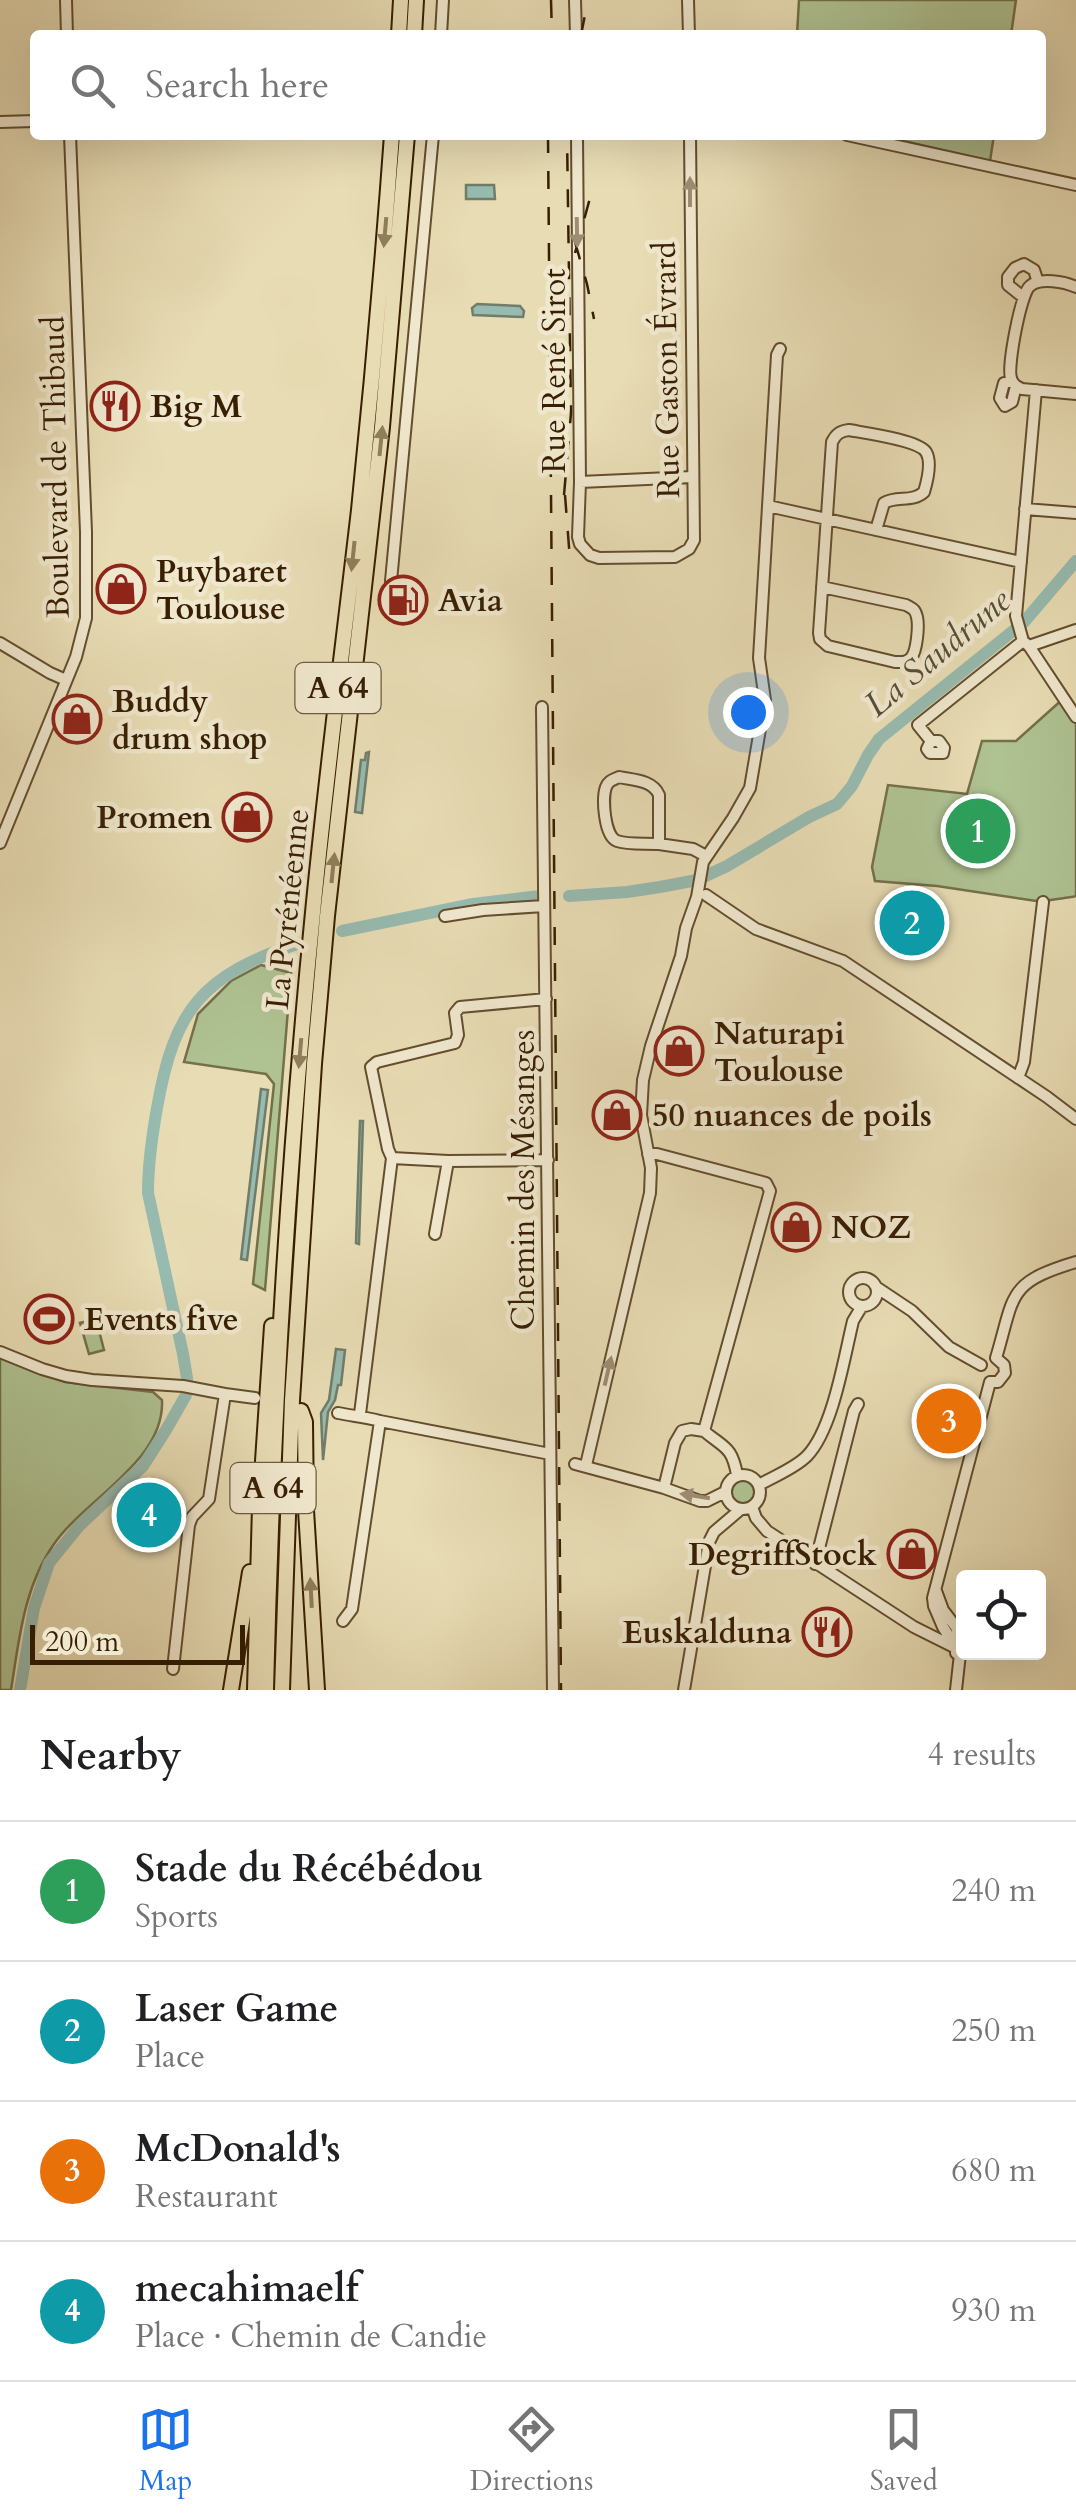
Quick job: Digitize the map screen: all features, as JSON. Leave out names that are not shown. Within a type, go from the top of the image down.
[{"type":"highway","points":[[399,30],[401,0]]},
{"type":"highway","points":[[414,30],[416,0]]},
{"type":"highway","name":"La Pyrénéenne","points":[[266,1690],[284,1286],[312,921],[367,433],[392,140]]},
{"type":"highway","name":"La Pyrénéenne","points":[[282,1690],[292,1400],[306,1175],[328,916],[380,445],[407,140]]},
{"type":"highway","points":[[291,1690],[313,1184],[306,1175]]},
{"type":"highway","points":[[255,1690],[260,1506],[274,1301],[284,1286]]},
{"type":"highway","points":[[301,1411],[306,1422],[306,1510],[316,1690]]},
{"type":"highway","points":[[232,1690],[260,1506]]},
{"type":"street","points":[[66,0],[67,30]]},
{"type":"street","points":[[441,30],[443,0]]},
{"type":"street","points":[[576,0],[576,30]]},
{"type":"street","points":[[688,0],[689,30]]},
{"type":"street","points":[[0,122],[30,121]]},
{"type":"street","name":"Boulevard de Thibaud","points":[[0,843],[80,644],[86,618],[70,140]]},
{"type":"street","points":[[391,581],[433,140]]},
{"type":"street","name":"Rue René Sirot","points":[[576,140],[578,537],[590,554],[600,558],[637,558]]},
{"type":"street","name":"Rue Gaston Évrard","points":[[637,558],[675,558],[689,549],[694,540],[690,140]]},
{"type":"street","points":[[871,140],[1076,184]]},
{"type":"street","points":[[1022,297],[1008,285],[1008,277],[1016,268],[1024,264],[1030,267],[1038,282]]},
{"type":"street","points":[[1076,287],[1038,282],[1030,285],[1022,297],[1010,375],[1022,389],[1076,394]]},
{"type":"street","points":[[725,1492],[704,1501],[580,1465],[652,1180],[641,1116],[643,1080],[651,1046],[686,928],[702,890],[706,856],[750,788],[765,700],[759,658],[780,349]]},
{"type":"street","points":[[1036,390],[1020,562],[1023,635],[1076,717]]},
{"type":"street","points":[[822,588],[912,609],[918,621],[911,658],[895,662],[828,646],[818,633],[832,442],[836,434],[849,430],[917,445],[926,453],[924,492],[915,499],[893,499],[884,504],[876,530]]},
{"type":"street","points":[[580,482],[692,477]]},
{"type":"street","points":[[768,506],[1020,562]]},
{"type":"street","points":[[1025,509],[1076,513]]},
{"type":"street","points":[[931,741],[918,725],[1023,635],[1076,630]]},
{"type":"street","points":[[0,643],[66,680]]},
{"type":"street","name":"Chemin des Mésanges","points":[[542,707],[553,1690]]},
{"type":"street","points":[[659,844],[656,788],[619,777],[610,780],[606,787],[606,830],[616,841],[659,844],[706,856]]},
{"type":"street","points":[[702,890],[756,928],[843,961],[1076,1120]]},
{"type":"street","points":[[1018,1078],[1024,1062],[1042,902]]},
{"type":"street","points":[[445,916],[544,906]]},
{"type":"street","points":[[360,1414],[392,1158],[371,1066],[456,1043],[454,1013],[460,1007],[546,999]]},
{"type":"street","points":[[648,1154],[766,1183],[770,1191],[704,1431]]},
{"type":"street","points":[[392,1158],[548,1160]]},
{"type":"street","points":[[435,1234],[448,1160]]},
{"type":"street","points":[[996,1358],[1010,1307],[1025,1283],[1076,1262]]},
{"type":"street","points":[[862,1304],[848,1289],[853,1281],[866,1278],[912,1311],[949,1347],[981,1366]]},
{"type":"street","points":[[759,1485],[805,1458],[818,1442],[854,1321],[862,1304],[877,1295],[876,1287]]},
{"type":"street","points":[[862,1304],[896,1301]]},
{"type":"street","points":[[0,1352],[66,1376],[187,1386],[255,1398]]},
{"type":"street","points":[[996,1358],[1004,1365],[1005,1373],[998,1382],[990,1382],[981,1375],[981,1366],[987,1359],[996,1358]]},
{"type":"street","points":[[956,1648],[933,1598],[990,1382]]},
{"type":"street","points":[[173,1670],[189,1525],[209,1499],[225,1394]]},
{"type":"street","points":[[815,1564],[858,1404]]},
{"type":"street","points":[[338,1413],[360,1414],[550,1454]]},
{"type":"street","points":[[343,1620],[352,1609],[380,1421]]},
{"type":"street","points":[[664,1488],[675,1444],[682,1431],[691,1429],[704,1431],[723,1443],[737,1475]]},
{"type":"street","points":[[684,1690],[709,1542],[714,1532],[746,1508],[758,1500],[759,1485],[752,1477],[737,1475],[728,1481],[725,1492],[732,1505],[746,1508],[767,1531],[815,1564],[914,1627],[956,1648]]},
{"type":"street","points":[[952,1690],[959,1660]]},
{"type":"green space","points":[[799,0],[1016,0],[1012,30],[797,30]]},
{"type":"green space","points":[[900,140],[993,140],[990,161]]},
{"type":"green space","points":[[1064,698],[1076,718],[1076,896],[1043,902],[875,881],[872,867],[888,785],[967,794],[982,741],[1016,741]]},
{"type":"green space","points":[[261,965],[291,973],[265,1290],[253,1284],[274,1084],[266,1074],[184,1062],[198,1014],[231,981]]},
{"type":"green space","points":[[96,1319],[104,1350],[89,1354],[80,1323]]},
{"type":"green space","points":[[0,1358],[65,1382],[153,1392],[162,1400],[151,1442],[137,1461],[68,1527],[44,1560],[24,1614],[11,1690],[0,1690]]},
{"type":"green space","points":[[742,1477],[752,1482],[757,1492],[752,1502],[742,1507],[732,1502],[727,1492],[732,1482]]},
{"type":"water","points":[[466,185],[494,185],[495,199],[466,199]]},
{"type":"water","points":[[477,304],[520,306],[523,317],[473,315],[472,308]]},
{"type":"water","points":[[369,752],[362,813],[355,812],[361,760]]},
{"type":"water","points":[[261,1089],[268,1090],[247,1260],[241,1259]]},
{"type":"water","points":[[363,1121],[359,1244],[356,1243]]},
{"type":"water","points":[[336,1349],[345,1350],[341,1385],[328,1412],[323,1460],[321,1413],[329,1400]]},
{"type":"waterway","name":"La Saudrune","points":[[569,896],[627,892],[697,880],[837,804],[879,739],[1024,622],[1076,561]]},
{"type":"waterway","name":"La Saudrune","points":[[342,931],[473,904],[540,896]]},
{"type":"waterway","name":"La Saudrune","points":[[20,1690],[34,1608],[49,1563],[79,1526],[143,1466],[186,1395],[183,1354],[148,1193],[155,1119],[173,1045],[184,1021],[215,984],[237,969],[297,944]]},
{"type":"railway","points":[[551,0],[552,30]]},
{"type":"railway","points":[[582,30],[588,0]]},
{"type":"railway","points":[[548,140],[561,1690]]},
{"type":"railway","points":[[564,495],[571,413],[567,140]]},
{"type":"railway","points":[[575,253],[593,187]]},
{"type":"railway","points":[[575,242],[594,319]]},
{"type":"railway","points":[[565,495],[570,560]]},
{"type":"place","name":"Big M","points":[[115,406]]},
{"type":"place","name":"Puybaret Toulouse","points":[[121,589]]},
{"type":"place","name":"Avia","points":[[403,600]]},
{"type":"place","name":"Buddy drum shop","points":[[77,719]]},
{"type":"place","name":"Promen","points":[[247,817]]},
{"type":"place","name":"Stade du Récébédou","points":[[978,831]]},
{"type":"place","name":"Laser Game","points":[[912,923]]},
{"type":"place","name":"Naturapi Toulouse","points":[[679,1051]]},
{"type":"place","name":"50 nuances de poils","points":[[617,1115]]},
{"type":"place","name":"NOZ","points":[[796,1227]]},
{"type":"place","name":"Events five","points":[[49,1319]]},
{"type":"place","name":"McDonald's","points":[[949,1421]]},
{"type":"place","name":"mecahimaelf","points":[[149,1515]]},
{"type":"place","name":"DegriffStock","points":[[912,1554]]},
{"type":"place","name":"Euskalduna","points":[[827,1632]]}]
